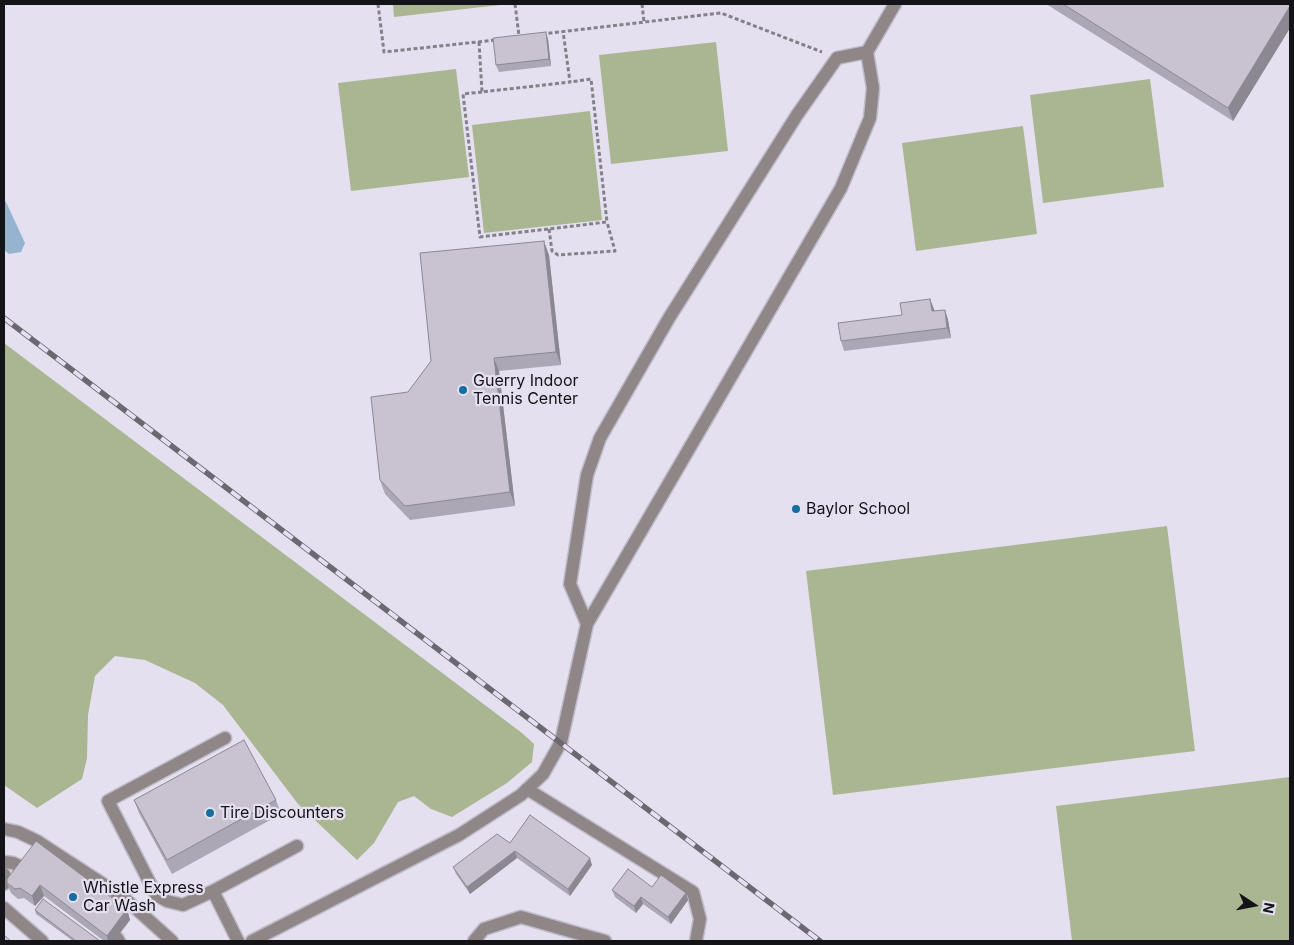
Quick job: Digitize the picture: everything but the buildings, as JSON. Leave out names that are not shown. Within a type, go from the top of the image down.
[{"type":"street","points":[[252,941],[459,835],[521,795],[544,774],[561,742],[587,624],[842,188],[870,118],[873,88],[867,52],[895,4]]},
{"type":"street","points":[[587,624],[570,584],[588,475],[600,438],[669,318],[797,115],[836,58],[867,52]]},
{"type":"street","points":[[225,738],[108,802],[156,895],[167,901],[183,905],[297,846]]},
{"type":"street","points":[[528,789],[693,892],[700,919],[696,941]]},
{"type":"street","points":[[4,829],[18,832],[37,841],[123,897],[172,941]]},
{"type":"street","points":[[4,862],[12,862],[26,870]]},
{"type":"street","points":[[4,874],[6,880],[4,884]]},
{"type":"street","points":[[213,891],[238,941]]},
{"type":"street","points":[[4,908],[42,941]]},
{"type":"street","points":[[474,941],[484,929],[521,917],[587,938],[604,941]]},
{"type":"path","points":[[378,4],[384,52],[503,39]]},
{"type":"path","points":[[515,4],[519,36]]},
{"type":"path","points":[[642,4],[644,22]]},
{"type":"path","points":[[537,34],[721,13],[836,58]]},
{"type":"path","points":[[563,31],[570,82]]},
{"type":"path","points":[[511,37],[528,35]]},
{"type":"path","points":[[479,42],[482,92]]},
{"type":"path","points":[[549,229],[552,251],[558,255],[615,251],[607,222],[591,79],[463,94],[480,236],[607,222]]},
{"type":"green space","points":[[393,4],[509,4],[394,17]]},
{"type":"green space","points":[[716,42],[728,151],[611,164],[599,55]]},
{"type":"green space","points":[[456,69],[469,177],[351,191],[338,83]]},
{"type":"green space","points":[[1150,79],[1164,187],[1043,203],[1030,95]]},
{"type":"green space","points":[[590,111],[602,220],[484,233],[472,125]]},
{"type":"green space","points":[[1023,126],[1037,234],[916,251],[902,143]]},
{"type":"green space","points":[[4,343],[522,733],[534,744],[532,762],[507,783],[452,817],[431,809],[414,796],[398,802],[374,843],[357,860],[298,804],[223,705],[195,683],[145,660],[115,656],[95,676],[88,715],[87,758],[82,779],[37,808],[4,785]]},
{"type":"green space","points":[[1167,526],[1195,751],[833,795],[806,571]]},
{"type":"green space","points":[[1290,777],[1290,941],[1072,941],[1056,806]]},
{"type":"water","points":[[4,200],[25,243],[21,252],[9,254],[4,250]]},
{"type":"railway","points":[[4,318],[820,941]]},
{"type":"place","name":"Guerry Indoor Tennis Center","points":[[463,390]]},
{"type":"place","name":"Baylor School","points":[[796,509]]},
{"type":"place","name":"Tire Discounters","points":[[210,813]]},
{"type":"place","name":"Whistle Express Car Wash","points":[[73,897]]}]
